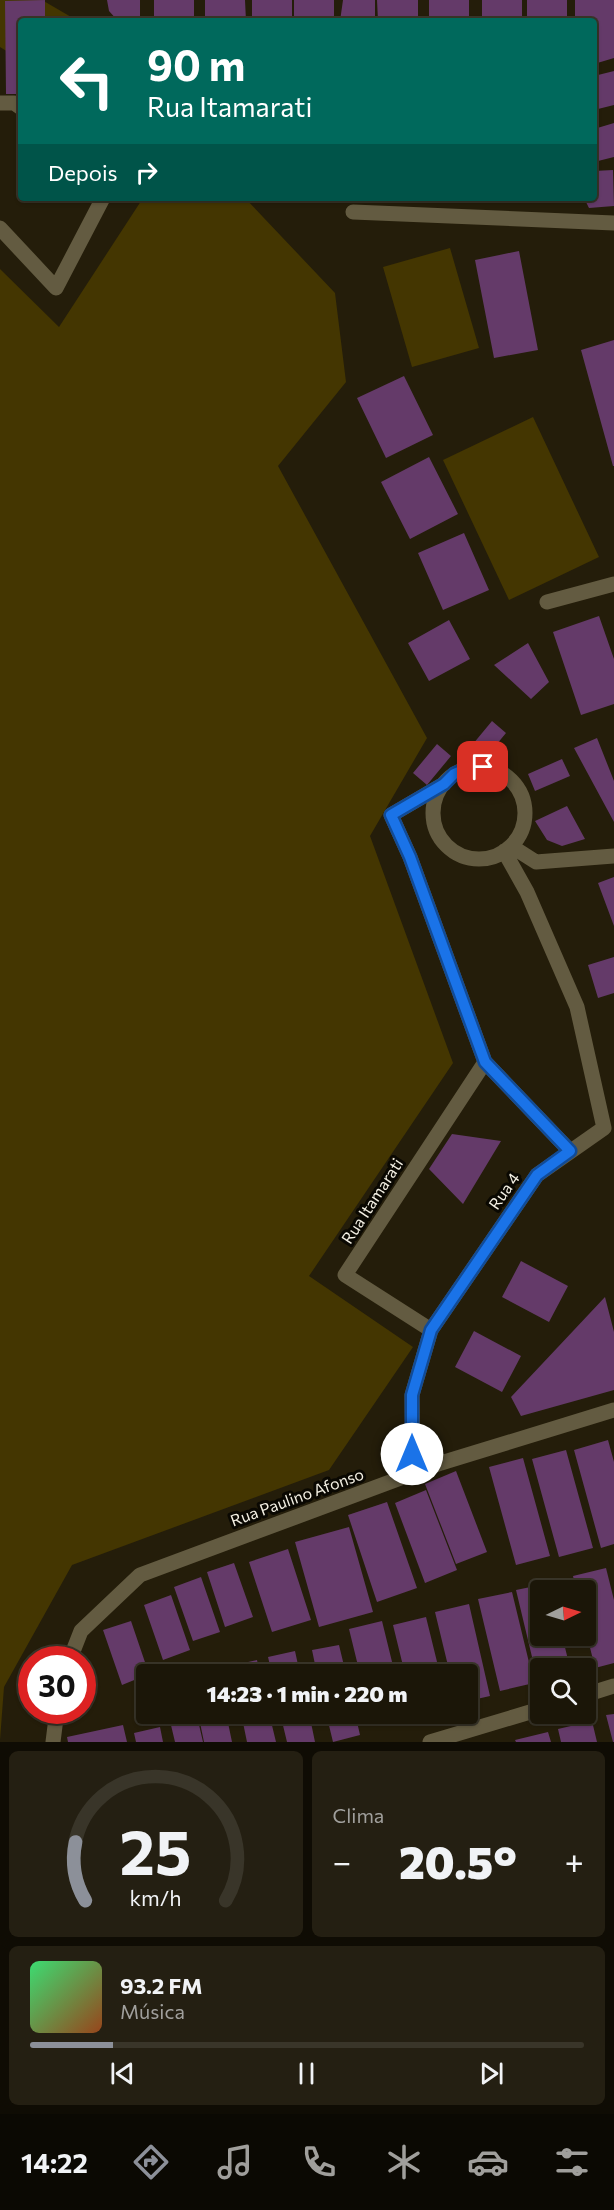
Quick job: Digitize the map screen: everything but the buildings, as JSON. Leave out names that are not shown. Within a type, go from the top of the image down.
[{"type":"street","points":[[0,103],[18,106]]},
{"type":"street","points":[[0,228],[56,288],[101,201]]},
{"type":"street","points":[[353,212],[614,223]]},
{"type":"street","points":[[547,602],[614,584]]},
{"type":"street","points":[[483,767],[497,771],[510,779],[519,791],[524,805],[524,820],[520,834],[508,849],[484,860],[468,859],[454,852],[442,842],[435,828],[433,813],[435,797],[444,784],[454,774],[468,768],[483,767]]},
{"type":"street","points":[[444,784],[391,815],[410,857],[485,1062],[570,1151]]},
{"type":"street","points":[[508,849],[536,862],[614,856]]},
{"type":"street","name":"Rua 4","points":[[413,1474],[412,1395],[431,1330],[537,1175],[609,1127],[577,1007],[508,849]]},
{"type":"street","name":"Rua Itamarati","points":[[431,1330],[345,1275],[485,1062]]},
{"type":"street","name":"Rua Paulino Afonso","points":[[75,1646],[81,1631],[140,1575],[413,1474],[614,1410]]},
{"type":"street","points":[[596,1692],[614,1686]]},
{"type":"street","points":[[430,1742],[530,1712]]},
{"type":"street","points":[[53,1742],[55,1724]]},
{"type":"shaded area","points":[[0,0],[42,0],[73,18],[18,18],[18,58],[0,47]]},
{"type":"shaded area","points":[[141,201],[248,201],[335,293],[346,382],[278,466],[427,738],[370,836],[453,1063],[309,1276],[413,1347],[329,1470],[72,1565],[27,1646],[18,1646],[18,1662],[4,1687],[0,1740],[0,269],[59,327]]},
{"type":"shaded area","points":[[450,248],[479,348],[412,367],[383,267]]},
{"type":"shaded area","points":[[533,417],[599,557],[509,600],[443,460]]},
{"type":"route","points":[[412,1454],[412,1395],[431,1330],[537,1175],[570,1151],[485,1062],[410,857],[391,815],[444,784],[454,774],[468,768],[483,767]]}]
